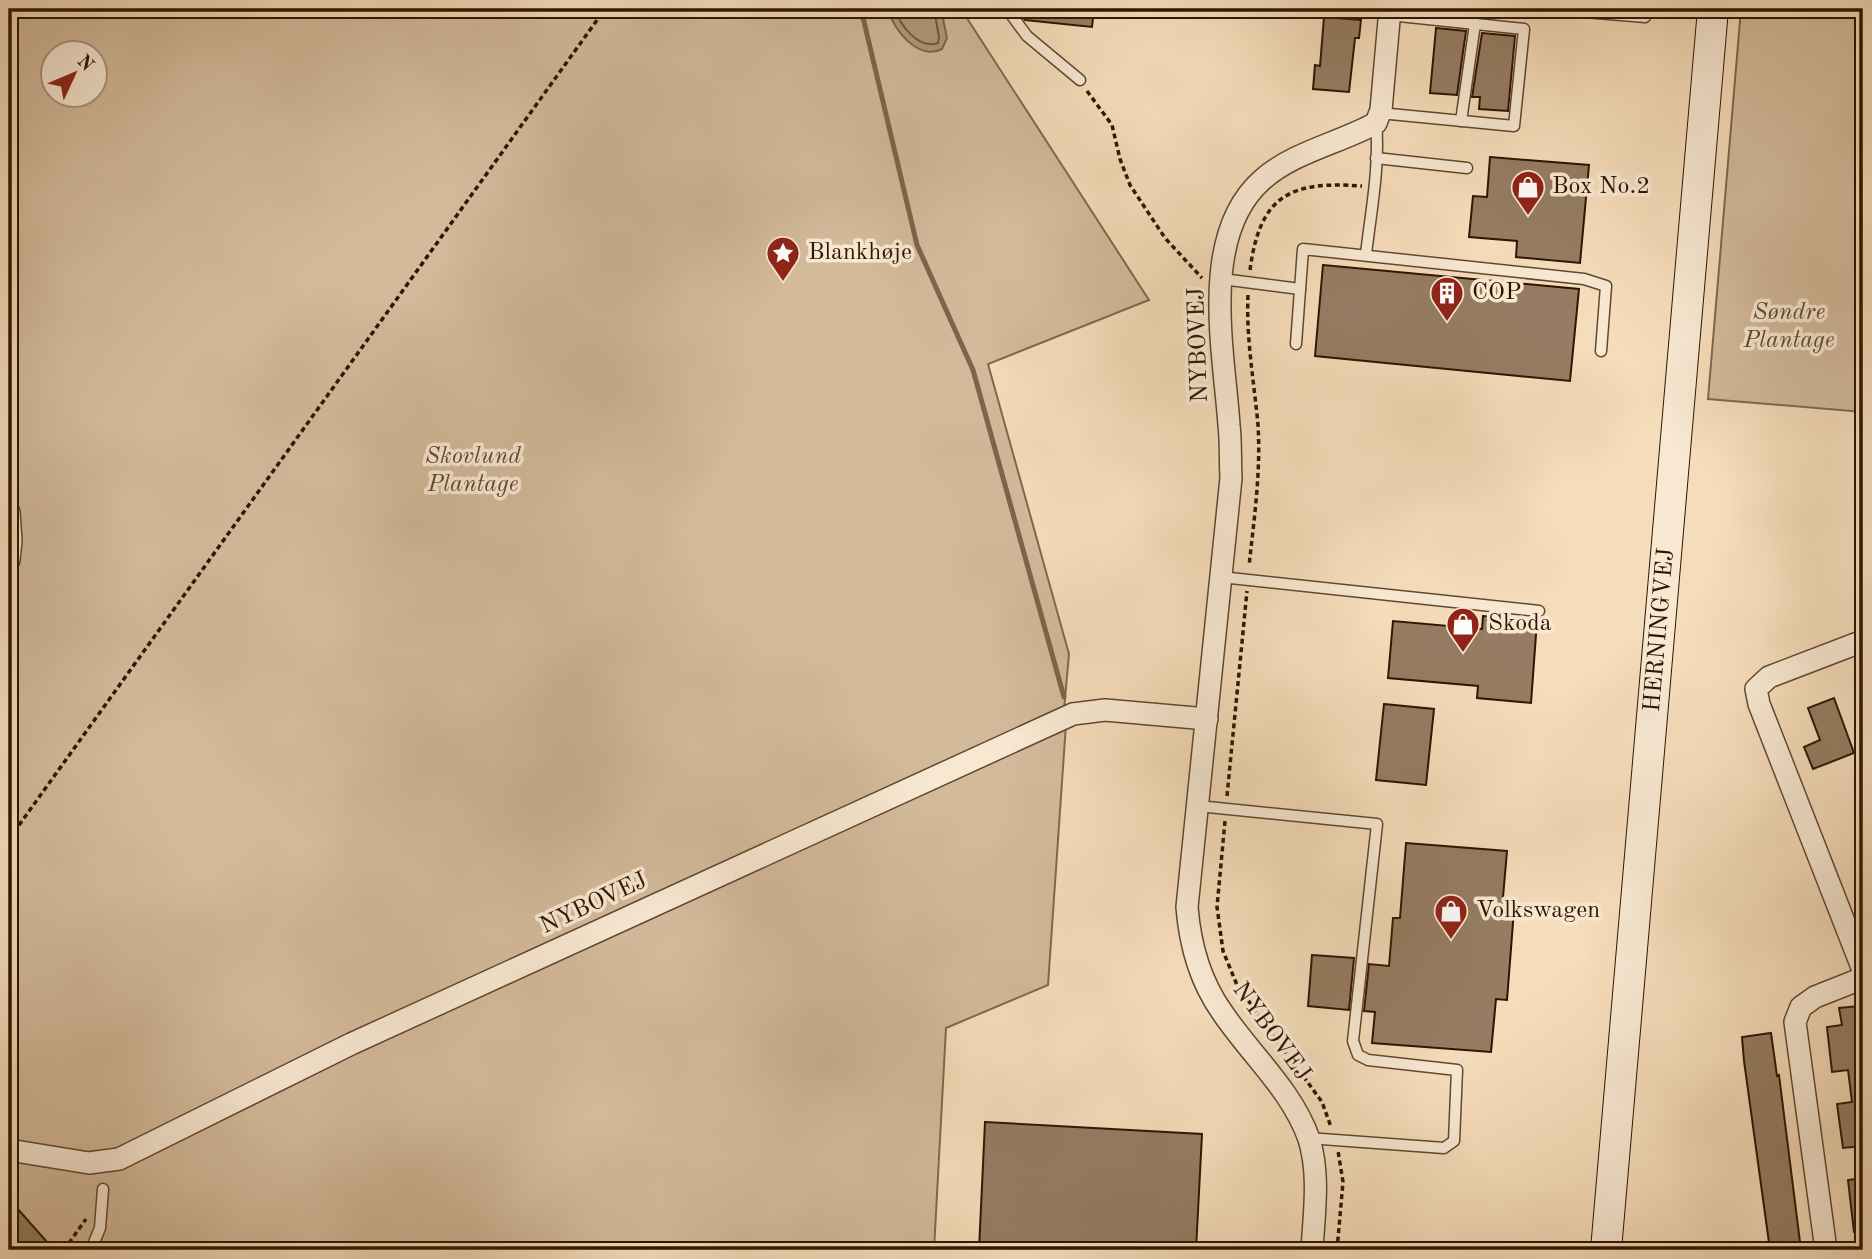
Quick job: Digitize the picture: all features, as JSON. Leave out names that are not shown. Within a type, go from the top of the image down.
[{"type":"main road","name":"HERNINGVEJ","points":[[1606,1250],[1713,9]]},
{"type":"street","points":[[1378,118],[1389,12]]},
{"type":"street","name":"NYBOVEJ","points":[[1311,1250],[1315,1166],[1308,1138],[1294,1109],[1273,1078],[1223,1014],[1203,979],[1189,933],[1187,908],[1231,478],[1221,332],[1221,285],[1229,232],[1247,196],[1263,179],[1281,167],[1378,118]]},
{"type":"street","points":[[9,512],[9,561]]},
{"type":"street","points":[[1863,641],[1769,677],[1756,689],[1759,704],[1863,970]]},
{"type":"street","name":"NYBOVEJ","points":[[9,1150],[89,1163],[119,1159],[351,1044],[1073,714],[1105,710],[1208,719]]},
{"type":"street","points":[[1826,1250],[1795,1022],[1801,1007],[1815,998],[1863,978]]},
{"type":"lane","points":[[1007,9],[1027,36],[1080,80]]},
{"type":"lane","points":[[1548,9],[1645,17],[1645,9]]},
{"type":"lane","points":[[1366,254],[1378,118],[1514,126],[1524,29],[1389,12]]},
{"type":"lane","points":[[1461,121],[1475,24]]},
{"type":"lane","points":[[1376,158],[1467,168]]},
{"type":"lane","points":[[1296,344],[1303,249],[1584,279],[1606,286],[1601,351]]},
{"type":"lane","points":[[1221,285],[1249,283],[1300,289]]},
{"type":"lane","points":[[1221,577],[1539,611]]},
{"type":"lane","points":[[1198,806],[1377,824],[1353,1041],[1358,1055],[1368,1060],[1457,1070],[1454,1141],[1444,1148],[1308,1138]]},
{"type":"lane","points":[[91,1250],[100,1228],[103,1189]]},
{"type":"path","points":[[9,839],[606,9]]},
{"type":"path","points":[[1080,80],[1111,125],[1130,185],[1165,238],[1206,283],[1221,285]]},
{"type":"path","points":[[1337,1250],[1343,1182],[1336,1141],[1322,1102],[1237,985],[1223,951],[1217,907],[1256,492],[1258,427],[1247,328],[1254,244],[1259,227],[1278,201],[1304,187],[1319,184],[1374,187]]},
{"type":"green space","name":"Skovlund Plantage","points":[[9,9],[961,9],[1149,300],[988,364],[1069,654],[1064,710],[586,941],[1066,724],[1048,985],[946,1028],[934,1250],[9,1250]]},
{"type":"green space","name":"Søndre Plantage","points":[[1741,9],[1863,9],[1863,412],[1708,399]]},
{"type":"water","points":[[889,9],[941,9],[947,38],[942,49],[924,51],[908,41],[895,26]]},
{"type":"building","points":[[1017,9],[1094,9],[1092,27],[1025,20]]},
{"type":"building","points":[[1324,17],[1361,20],[1359,38],[1355,38],[1349,92],[1313,89],[1315,65],[1320,66]]},
{"type":"building","points":[[1436,28],[1466,31],[1457,95],[1430,93]]},
{"type":"building","points":[[1482,33],[1515,36],[1508,111],[1479,109],[1480,97],[1472,97]]},
{"type":"building","name":"Box No.2","points":[[1490,157],[1589,165],[1580,263],[1516,257],[1517,241],[1469,237],[1473,196],[1487,197]]},
{"type":"building","name":"COP","points":[[1323,265],[1579,289],[1570,381],[1315,356]]},
{"type":"building","name":"Skoda","points":[[1483,616],[1537,621],[1531,703],[1477,698],[1478,686],[1388,678],[1393,621],[1482,629]]},
{"type":"building","points":[[1834,698],[1854,753],[1813,769],[1804,747],[1820,740],[1808,708]]},
{"type":"building","points":[[1384,704],[1434,709],[1426,785],[1376,780]]},
{"type":"building","name":"Volkswagen","points":[[1406,843],[1507,851],[1502,909],[1514,910],[1507,1000],[1496,999],[1491,1052],[1372,1043],[1375,1012],[1364,1011],[1369,964],[1389,966],[1393,918],[1400,918]]},
{"type":"building","points":[[1312,955],[1354,958],[1349,1010],[1308,1006]]},
{"type":"building","points":[[1859,1006],[1863,1059],[1863,1146],[1843,1148],[1837,1104],[1852,1102],[1848,1070],[1832,1072],[1827,1027],[1842,1025],[1839,1008]]},
{"type":"building","points":[[1771,1033],[1777,1076],[1779,1075],[1801,1250],[1770,1250],[1742,1037]]},
{"type":"building","points":[[985,1122],[1202,1134],[1196,1250],[979,1250]]},
{"type":"building","points":[[1863,1178],[1863,1232],[1854,1232],[1848,1180]]},
{"type":"building","points":[[9,1199],[54,1250],[9,1250]]},
{"type":"waterway","points":[[861,9],[917,245],[973,370],[1064,697]]},
{"type":"place","name":"Box No.2","points":[[1528,217]]},
{"type":"place","name":"Blankhøje","points":[[783,283]]},
{"type":"place","name":"COP","points":[[1447,323]]},
{"type":"place","name":"Skoda","points":[[1463,654]]},
{"type":"place","name":"Volkswagen","points":[[1451,941]]}]
